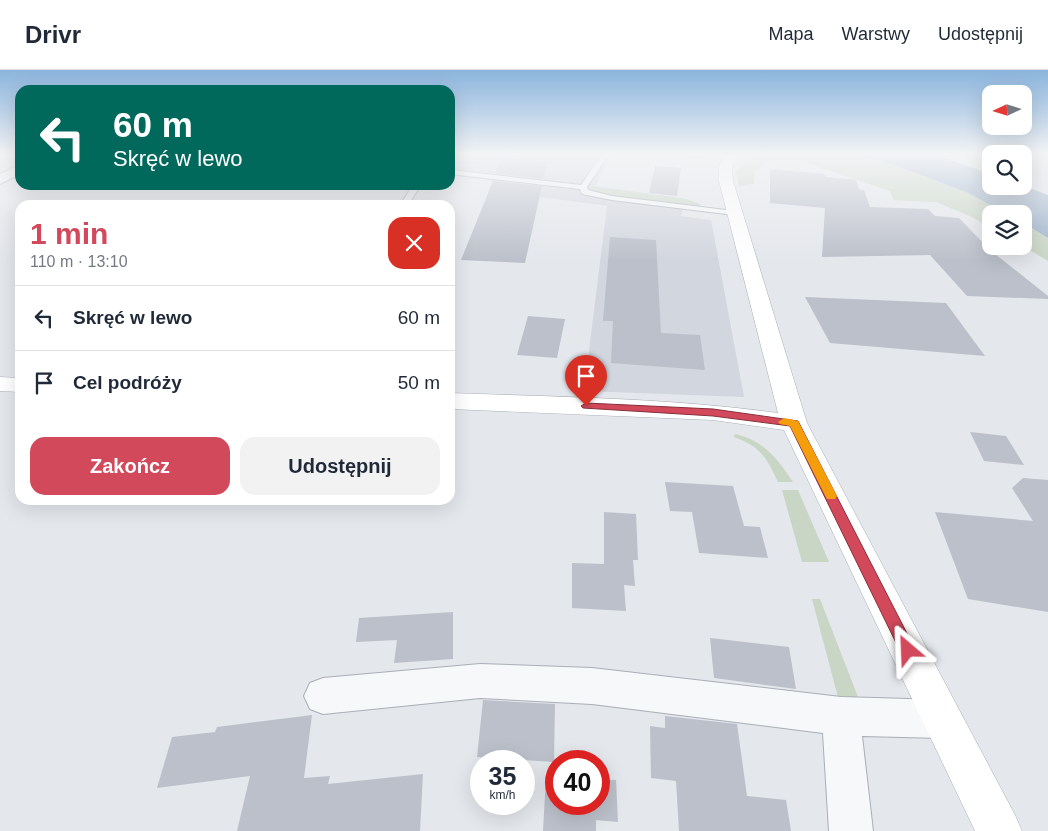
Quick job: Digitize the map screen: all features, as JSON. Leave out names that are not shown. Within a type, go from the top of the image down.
[{"type":"street","points":[[729,190],[794,423],[999,831]]},
{"type":"street","points":[[0,384],[15,385]]},
{"type":"street","points":[[455,401],[704,412],[794,423]]},
{"type":"street","points":[[323,696],[480,681],[592,686],[840,716],[942,719]]},
{"type":"street","points":[[840,716],[851,831]]},
{"type":"lane","points":[[584,190],[585,192],[595,195],[734,213]]},
{"type":"shaded area","points":[[489,190],[620,190],[687,199],[681,216],[711,220],[744,397],[584,391],[607,206]]},
{"type":"green space","points":[[591,190],[617,190],[687,199],[700,204],[699,206],[596,192]]},
{"type":"green space","points":[[886,190],[959,190],[990,205],[982,205],[982,223],[936,202],[894,200],[890,191]]},
{"type":"green space","points":[[1032,228],[1048,238],[1048,261],[1032,251]]},
{"type":"green space","points":[[735,434],[762,446],[782,466],[793,482],[778,482],[762,454],[751,445],[734,437]]},
{"type":"green space","points":[[782,490],[798,490],[829,562],[802,562]]},
{"type":"green space","points":[[812,599],[820,599],[860,702],[839,701]]},
{"type":"water","points":[[959,190],[982,190],[982,195],[1032,195],[1033,190],[1048,195],[1048,238],[1032,228],[1032,205],[990,205]]},
{"type":"building","points":[[490,190],[541,190],[525,263],[461,260]]},
{"type":"building","points":[[650,190],[678,190],[677,196],[649,193]]},
{"type":"building","points":[[770,190],[862,190],[864,190],[870,207],[928,209],[935,216],[959,218],[982,242],[982,255],[996,255],[1048,296],[1048,299],[967,296],[930,255],[822,257],[825,208],[770,203]]},
{"type":"building","points":[[610,237],[656,240],[661,333],[700,335],[705,370],[611,363],[613,321],[603,321]]},
{"type":"building","points":[[805,297],[946,303],[985,356],[830,343]]},
{"type":"building","points":[[528,316],[565,319],[557,358],[517,355]]},
{"type":"building","points":[[970,432],[1006,436],[1024,465],[984,461]]},
{"type":"building","points":[[1023,478],[1048,480],[1048,612],[968,599],[935,512],[1033,521],[1012,488]]},
{"type":"building","points":[[665,482],[733,486],[744,526],[760,527],[768,558],[699,553],[692,512],[670,511]]},
{"type":"building","points":[[604,512],[636,514],[638,560],[633,560],[635,586],[624,585],[626,611],[572,608],[572,563],[604,564]]},
{"type":"building","points":[[453,612],[453,659],[394,663],[397,640],[356,642],[359,618]]},
{"type":"building","points":[[710,638],[789,647],[796,689],[714,678]]},
{"type":"building","points":[[483,700],[555,704],[554,750],[545,750],[545,761],[535,761],[535,750],[478,750]]},
{"type":"building","points":[[312,715],[304,778],[330,776],[328,784],[423,774],[420,831],[237,831],[250,776],[157,788],[172,737],[215,732],[217,727]]},
{"type":"building","points":[[665,716],[737,724],[747,796],[786,800],[791,831],[679,831],[676,781],[651,778],[650,726],[665,728]]},
{"type":"building","points":[[610,780],[616,780],[618,822],[596,820],[596,831],[543,831],[545,794],[545,815],[610,815]]},
{"type":"slow traffic","points":[[784,422],[794,423],[831,496]]},
{"type":"route","points":[[586,406],[713,412],[794,423],[908,650]]}]
